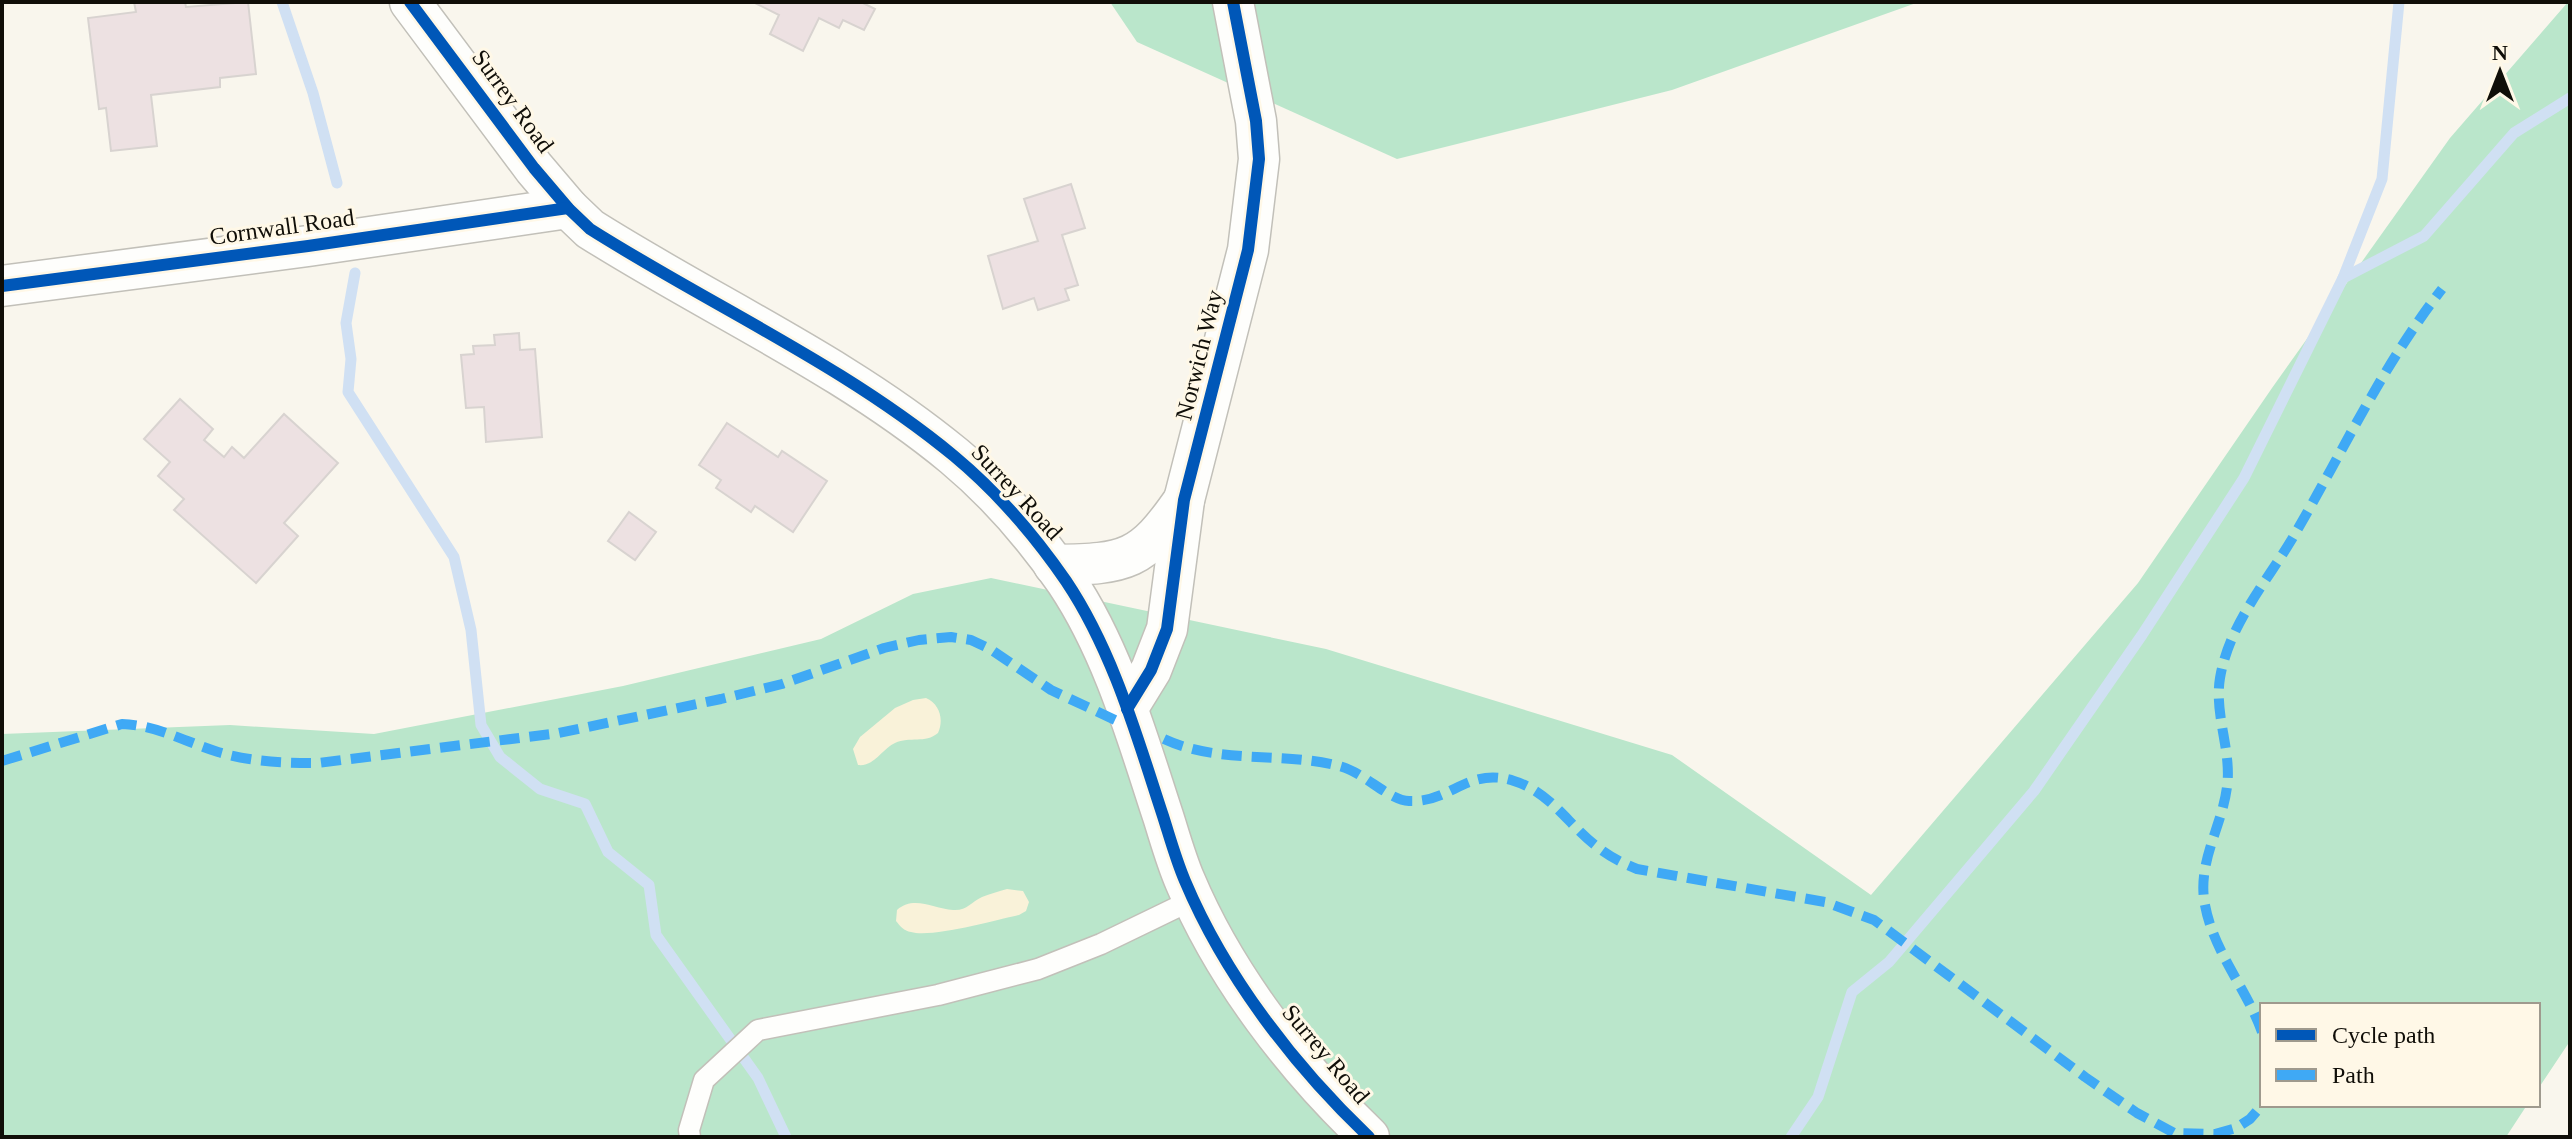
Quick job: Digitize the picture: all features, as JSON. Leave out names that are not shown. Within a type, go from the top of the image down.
[{"type":"street","name":"Surrey Road","points":[[410,2],[534,168],[590,229],[857,386],[952,454],[1031,536],[1067,583],[1100,644],[1127,709],[1184,881],[1209,932],[1299,1063],[1327,1097],[1369,1137]]},
{"type":"street","name":"Norwich Way","points":[[1127,709],[1151,670],[1167,629],[1184,500],[1248,250],[1259,159],[1256,121],[1233,2]]},
{"type":"street","name":"Cornwall Road","points":[[2,286],[568,208]]},
{"type":"street","name":"Norwich Way","points":[[1054,565],[1103,565],[1133,556],[1162,533],[1184,500]]},
{"type":"lane","points":[[690,1137],[689,1130],[704,1080],[758,1030],[938,995],[1038,969],[1101,944],[1194,899]]},
{"type":"green space","points":[[1110,2],[1919,2],[1672,90],[1397,159],[1137,42]]},
{"type":"green space","points":[[2570,2],[2570,1041],[2540,1086],[2540,1003],[2260,1003],[2260,1107],[2526,1107],[2506,1137],[2,1137],[2,734],[230,725],[374,734],[623,686],[821,639],[913,594],[991,578],[1326,649],[1672,755],[1871,895],[2138,583],[2450,138]]},
{"type":"sand","points":[[926,698],[935,704],[940,713],[938,733],[928,738],[895,743],[869,763],[858,765],[853,749],[860,737],[895,708]]},
{"type":"sand","points":[[1007,889],[1023,891],[1029,902],[1026,911],[933,933],[909,931],[896,921],[897,910],[910,904],[958,910],[982,897]]},
{"type":"building","points":[[134,2],[185,2],[186,7],[248,2],[256,74],[220,78],[220,87],[151,95],[157,146],[111,151],[106,108],[99,109],[88,18],[136,12]]},
{"type":"building","points":[[753,2],[861,2],[875,9],[864,30],[843,20],[839,28],[819,18],[803,51],[770,34],[779,15]]},
{"type":"building","points":[[1071,184],[1085,228],[1062,235],[1078,285],[1065,289],[1069,300],[1038,310],[1034,298],[1003,309],[988,256],[1038,241],[1024,199]]},
{"type":"building","points":[[519,333],[520,350],[535,349],[542,437],[486,442],[484,407],[466,408],[461,355],[474,354],[473,346],[495,345],[494,335]]},
{"type":"building","points":[[180,399],[213,429],[204,440],[224,457],[232,447],[244,458],[284,414],[338,463],[284,523],[298,536],[256,583],[174,510],[184,499],[158,476],[170,462],[144,439]]},
{"type":"building","points":[[727,423],[778,457],[782,451],[827,481],[793,532],[755,506],[751,512],[716,488],[721,480],[699,465]]},
{"type":"building","points":[[629,512],[656,532],[635,560],[608,541]]},
{"type":"waterway","points":[[282,2],[313,93],[337,183]]},
{"type":"waterway","points":[[1791,1137],[1818,1097],[1852,992],[1889,962],[2034,791],[2142,635],[2244,478],[2343,278],[2382,179],[2399,2]]},
{"type":"waterway","points":[[2343,278],[2424,236],[2514,133],[2570,98]]},
{"type":"waterway","points":[[355,273],[346,323],[351,359],[348,392],[454,557],[471,630],[481,725],[500,757],[540,789],[585,804],[608,852],[649,885],[656,935],[758,1078],[786,1137]]},
{"type":"marked path","points":[[2260,1027],[2214,935],[2204,899],[2205,870],[2227,787],[2220,678],[2231,640],[2249,606],[2292,539],[2381,380],[2442,289]]},
{"type":"marked path","points":[[2,761],[122,724],[159,731],[230,755],[293,763],[318,763],[559,733],[721,699],[782,684],[884,648],[951,637],[971,640],[990,649],[1051,690],[1115,720]]},
{"type":"marked path","points":[[1164,739],[1207,752],[1339,766],[1393,796],[1409,801],[1437,797],[1484,778],[1514,781],[1548,800],[1605,853],[1637,869],[1825,902],[1874,920],[2085,1077],[2137,1113],[2174,1133],[2215,1134],[2236,1128],[2260,1107]]},
{"type":"cycle path","points":[[410,2],[534,168],[590,229],[822,364],[912,423],[985,484],[1028,531],[1066,581],[1097,636],[1133,725],[1182,873],[1220,951],[1289,1050],[1369,1137]]},
{"type":"cycle path","points":[[1127,709],[1151,670],[1167,629],[1184,500],[1248,250],[1259,159],[1256,121],[1233,2]]},
{"type":"cycle path","points":[[2,286],[568,208]]}]
